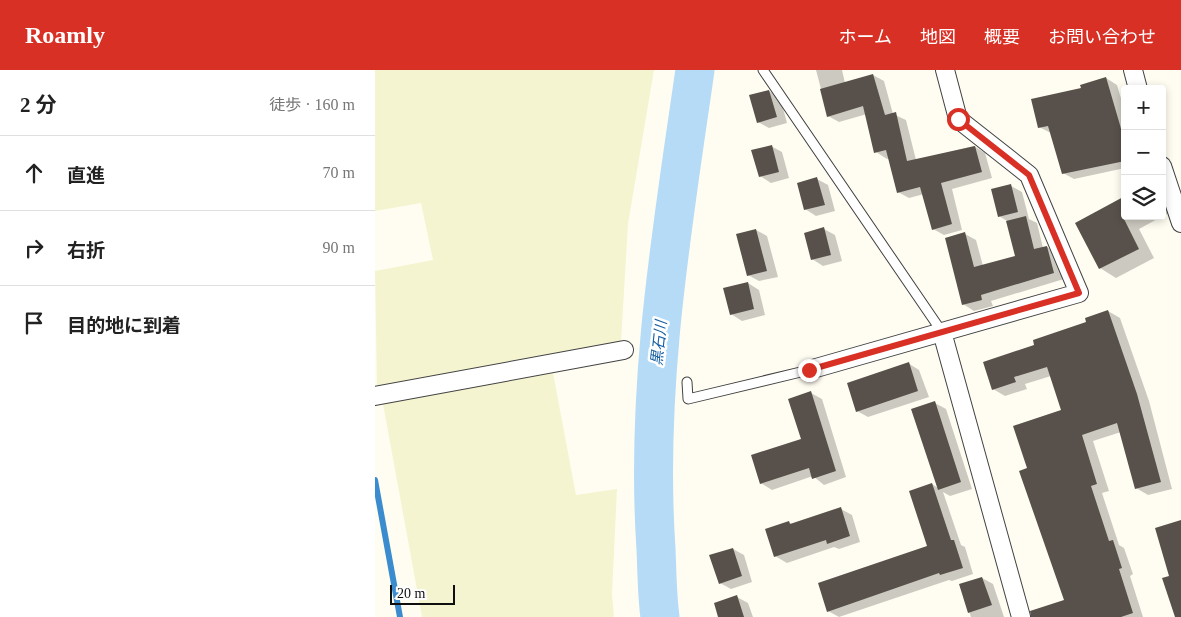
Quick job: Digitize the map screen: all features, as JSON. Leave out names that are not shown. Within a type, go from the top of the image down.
[{"type":"street","points":[[809,370],[1079,293],[1029,175],[958,119],[945,70]]},
{"type":"street","points":[[1133,70],[1137,85]]},
{"type":"street","points":[[1165,175],[1181,222]]},
{"type":"street","points":[[942,332],[1021,617]]},
{"type":"street","points":[[375,396],[624,350]]},
{"type":"lane","points":[[763,70],[942,332]]},
{"type":"lane","points":[[687,382],[688,399],[809,370]]},
{"type":"green space","points":[[375,70],[654,70],[628,224],[621,342],[377,390],[375,271],[433,260],[421,203],[375,211]]},
{"type":"green space","points":[[553,373],[576,495],[617,489],[612,594],[614,617],[422,617],[383,404]]},
{"type":"building","points":[[873,74],[885,115],[896,112],[907,161],[975,146],[982,172],[941,183],[952,224],[932,230],[920,187],[897,193],[886,150],[874,153],[863,106],[827,117],[820,89]]},
{"type":"building","points":[[1106,77],[1121,129],[1121,162],[1062,174],[1048,126],[1038,128],[1031,99],[1081,88],[1080,85]]},
{"type":"building","points":[[769,90],[777,117],[757,123],[749,95]]},
{"type":"building","points":[[772,145],[779,172],[759,177],[751,150]]},
{"type":"building","points":[[817,177],[825,205],[804,210],[797,183]]},
{"type":"building","points":[[1011,184],[1018,212],[998,217],[991,189]]},
{"type":"building","points":[[1121,198],[1121,220],[1124,220],[1139,249],[1099,269],[1075,223]]},
{"type":"building","points":[[1026,216],[1034,249],[1047,246],[1054,273],[981,295],[982,300],[962,305],[945,238],[965,232],[974,267],[1015,256],[1006,221]]},
{"type":"building","points":[[824,227],[831,255],[811,260],[804,233]]},
{"type":"building","points":[[756,229],[767,271],[747,276],[736,234]]},
{"type":"building","points":[[748,282],[754,309],[730,315],[723,288]]},
{"type":"building","points":[[1108,310],[1137,394],[1161,482],[1135,489],[1117,423],[1082,435],[1097,484],[1091,486],[1109,541],[1113,540],[1122,568],[1119,569],[1133,613],[1121,617],[1031,617],[1030,611],[1064,600],[1019,471],[1027,468],[1013,426],[1061,410],[1047,367],[1014,377],[1016,382],[992,390],[983,362],[1034,345],[1033,340],[1086,322],[1085,318]]},
{"type":"building","points":[[909,362],[918,391],[856,412],[847,383]]},
{"type":"building","points":[[811,391],[836,471],[812,479],[809,468],[760,484],[751,455],[801,439],[788,399]]},
{"type":"building","points":[[935,401],[961,482],[938,490],[911,409]]},
{"type":"building","points":[[932,483],[951,540],[954,540],[963,568],[940,575],[939,573],[827,612],[818,583],[927,546],[909,491]]},
{"type":"building","points":[[841,507],[850,536],[827,544],[826,540],[774,557],[765,529],[789,521],[790,524]]},
{"type":"building","points":[[1181,520],[1181,617],[1175,617],[1162,578],[1169,576],[1155,528]]},
{"type":"building","points":[[733,548],[742,576],[719,584],[709,555]]},
{"type":"building","points":[[982,577],[992,605],[968,613],[959,584]]},
{"type":"building","points":[[737,595],[744,617],[718,617],[714,603]]},
{"type":"waterway","name":"黒石川","points":[[660,617],[654,488],[657,368],[670,249],[695,70]]},
{"type":"waterway","points":[[375,480],[400,617]]},
{"type":"route","points":[[809,370],[1079,293],[1029,175],[958,119]]}]
